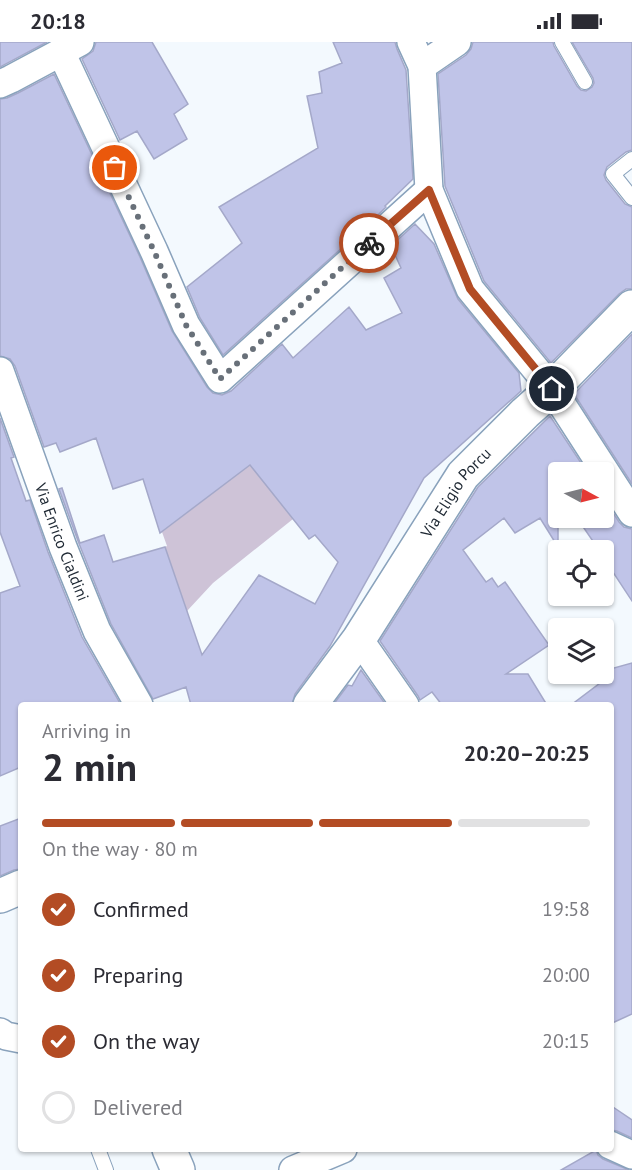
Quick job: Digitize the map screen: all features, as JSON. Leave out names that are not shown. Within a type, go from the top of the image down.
[{"type":"street","points":[[411,42],[422,66],[429,190],[470,289],[552,389],[632,513]]},
{"type":"street","points":[[422,66],[457,42]]},
{"type":"street","points":[[0,84],[70,47],[186,325],[220,379],[429,190]]},
{"type":"street","name":"Via Eligio Porcu","points":[[312,702],[358,639],[463,475],[632,307]]},
{"type":"street","name":"Via Enrico Cialdini","points":[[0,371],[63,548],[97,631],[137,702]]},
{"type":"street","points":[[358,639],[403,702]]},
{"type":"street","points":[[0,896],[18,888]]},
{"type":"street","points":[[0,1032],[18,1038]]},
{"type":"street","points":[[614,1147],[632,1155]]},
{"type":"street","points":[[170,1152],[178,1170]]},
{"type":"street","points":[[293,1170],[336,1152]]},
{"type":"lane","points":[[562,42],[585,82]]},
{"type":"lane","points":[[632,159],[613,174],[632,198]]},
{"type":"lane","points":[[99,1152],[106,1170]]},
{"type":"shaded area","points":[[250,465],[293,519],[213,583],[187,611],[162,532]]},
{"type":"building","points":[[0,42],[47,42],[0,67]]},
{"type":"building","points":[[96,42],[152,42],[188,104],[174,114],[187,139],[154,159],[137,131],[120,140],[82,59],[93,51]]},
{"type":"building","points":[[333,42],[395,42],[406,70],[413,179],[377,216],[223,355],[200,318],[187,287],[242,243],[219,207],[318,148],[307,96],[322,93],[319,72],[342,63]]},
{"type":"building","points":[[473,42],[553,42],[577,86],[586,91],[592,87],[593,78],[572,42],[632,42],[632,150],[607,167],[604,175],[625,204],[632,207],[632,289],[626,289],[619,294],[551,363],[484,281],[445,186],[438,74],[466,55]]},
{"type":"building","points":[[54,74],[172,331],[213,393],[222,395],[231,391],[282,344],[293,358],[349,307],[366,330],[402,313],[384,278],[401,268],[391,246],[415,224],[434,244],[458,299],[519,373],[521,391],[424,478],[330,646],[295,694],[293,702],[190,702],[186,687],[153,699],[111,624],[59,489],[62,488],[80,543],[104,535],[113,562],[165,547],[202,655],[259,575],[315,604],[338,562],[315,535],[309,539],[250,465],[160,533],[143,479],[113,489],[96,438],[60,452],[56,443],[44,447],[15,366],[10,359],[0,356],[0,99],[18,93]]},
{"type":"building","points":[[632,334],[632,484],[574,394]]},
{"type":"building","points":[[550,416],[580,462],[548,462],[548,528],[558,528],[558,540],[554,540],[540,518],[515,533],[504,518],[463,550],[486,582],[492,578],[498,587],[505,582],[548,644],[506,674],[528,674],[545,702],[440,702],[432,692],[420,700],[380,641],[478,487]]},
{"type":"building","points":[[0,418],[26,501],[30,500],[82,637],[119,702],[18,702],[18,768],[0,776],[0,593],[20,586],[0,532]]},
{"type":"building","points":[[614,514],[624,527],[632,529],[632,601],[614,574],[614,540],[592,540],[584,528],[614,528]]},
{"type":"building","points":[[632,663],[632,1014],[614,1022],[614,702],[575,702],[599,684],[614,684],[614,668]]},
{"type":"building","points":[[361,670],[384,702],[335,702],[348,685],[352,686]]},
{"type":"building","points":[[18,819],[18,869],[0,876],[0,826]]},
{"type":"building","points":[[614,1108],[632,1120],[632,1138],[614,1131]]},
{"type":"building","points":[[592,1152],[597,1152],[603,1159],[629,1170],[561,1170]]},
{"type":"way so far","points":[[115,168],[186,325],[220,379],[369,243]]},
{"type":"route","points":[[369,243],[429,190],[470,289],[552,389]]}]
